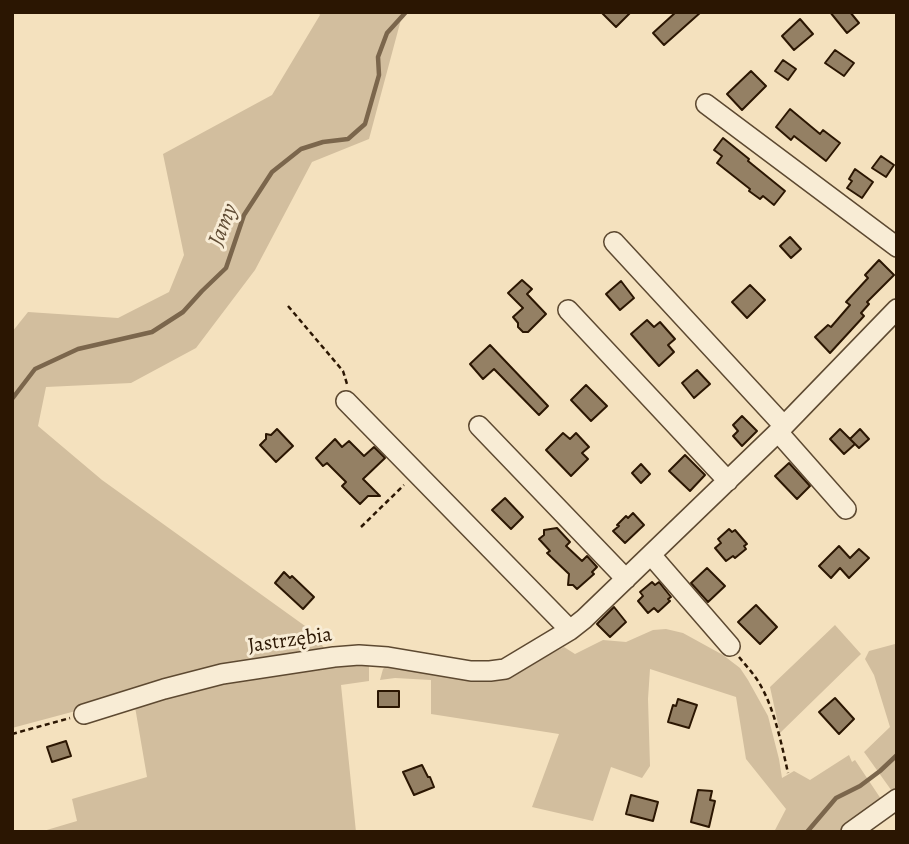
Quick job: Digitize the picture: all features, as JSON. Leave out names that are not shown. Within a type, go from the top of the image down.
[{"type":"street","points":[[705,104],[897,247]]},
{"type":"street","points":[[614,242],[781,429],[846,509]]},
{"type":"street","name":"Jastrzębia","points":[[84,714],[222,674],[334,657],[388,657],[453,669],[489,671],[518,662],[584,619],[781,429],[897,309]]},
{"type":"street","points":[[568,310],[727,481]]},
{"type":"street","points":[[346,401],[570,630]]},
{"type":"street","points":[[479,426],[626,579]]},
{"type":"street","points":[[651,555],[730,646]]},
{"type":"street","points":[[850,832],[897,799]]},
{"type":"path","points":[[289,306],[343,371],[348,382],[346,401]]},
{"type":"path","points":[[361,527],[416,473]]},
{"type":"path","points":[[730,646],[764,690],[788,773]]},
{"type":"path","points":[[12,734],[84,714]]},
{"type":"shaded area","points":[[318,12],[403,12],[369,139],[312,162],[255,270],[196,348],[131,383],[46,387],[38,426],[102,480],[312,631],[327,652],[244,666],[12,728],[12,332],[28,312],[118,318],[169,292],[184,255],[163,154],[272,95],[320,15]]},
{"type":"shaded area","points":[[835,625],[861,654],[780,733],[770,687]]},
{"type":"shaded area","points":[[666,629],[683,633],[723,655],[740,668],[768,716],[782,778],[794,771],[810,780],[849,755],[881,799],[839,832],[774,832],[786,809],[746,759],[736,697],[650,669],[650,766],[642,778],[611,767],[593,821],[532,807],[559,734],[431,714],[431,680],[380,680],[383,669],[389,663],[507,676],[564,647],[575,654],[603,640],[626,642],[653,630]]},
{"type":"shaded area","points":[[897,642],[897,792],[894,794],[864,752],[890,727],[874,675],[865,659],[869,651]]},
{"type":"shaded area","points":[[369,662],[369,681],[341,685],[356,832],[40,832],[77,821],[72,799],[147,777],[134,701],[255,674]]},
{"type":"building","points":[[601,12],[631,12],[616,27]]},
{"type":"building","points":[[676,12],[701,12],[664,45],[653,33]]},
{"type":"building","points":[[830,12],[850,12],[859,23],[847,33]]},
{"type":"building","points":[[800,19],[813,34],[794,50],[782,36]]},
{"type":"building","points":[[835,50],[854,63],[844,76],[825,63]]},
{"type":"building","points":[[783,60],[796,69],[788,80],[775,71]]},
{"type":"building","points":[[751,71],[766,86],[742,110],[727,94]]},
{"type":"building","points":[[790,109],[820,134],[823,130],[840,143],[826,161],[794,136],[791,140],[776,127]]},
{"type":"building","points":[[723,138],[785,191],[774,205],[763,196],[760,199],[749,191],[750,189],[717,163],[722,156],[714,150]]},
{"type":"building","points":[[881,156],[894,165],[886,177],[872,168]]},
{"type":"building","points":[[855,169],[873,182],[862,198],[847,188]]},
{"type":"building","points":[[790,237],[801,249],[791,258],[780,246]]},
{"type":"building","points":[[879,260],[894,275],[867,302],[869,304],[861,313],[864,316],[830,353],[815,337],[828,325],[831,327],[850,305],[846,302],[868,278],[865,275]]},
{"type":"building","points":[[522,280],[532,289],[527,294],[546,314],[528,332],[523,332],[518,327],[513,317],[523,308],[508,293]]},
{"type":"building","points":[[621,281],[634,298],[620,310],[606,294]]},
{"type":"building","points":[[750,285],[765,300],[747,318],[732,302]]},
{"type":"building","points":[[647,320],[654,327],[660,322],[675,339],[668,345],[674,352],[659,366],[631,334]]},
{"type":"building","points":[[490,345],[548,406],[539,415],[494,369],[483,379],[470,364]]},
{"type":"building","points":[[697,370],[710,384],[694,398],[682,383]]},
{"type":"building","points":[[586,385],[607,406],[591,421],[571,400]]},
{"type":"building","points":[[742,416],[757,431],[742,446],[733,436],[738,431],[733,425]]},
{"type":"building","points":[[277,429],[293,446],[276,462],[260,445],[266,439],[266,434],[271,435]]},
{"type":"building","points":[[840,429],[855,444],[844,454],[830,439]]},
{"type":"building","points":[[860,429],[869,439],[859,448],[850,439]]},
{"type":"building","points":[[563,433],[570,439],[576,433],[589,447],[582,453],[588,459],[571,476],[546,450]]},
{"type":"building","points":[[335,439],[342,447],[349,441],[364,456],[374,447],[385,458],[363,479],[380,496],[368,496],[360,504],[342,486],[346,482],[327,463],[323,466],[316,458]]},
{"type":"building","points":[[685,455],[705,475],[690,491],[669,471]]},
{"type":"building","points":[[789,463],[810,486],[797,499],[775,476]]},
{"type":"building","points":[[641,464],[650,474],[641,483],[632,473]]},
{"type":"building","points":[[505,498],[523,517],[511,529],[492,510]]},
{"type":"building","points":[[633,513],[644,525],[625,543],[613,531],[626,516],[628,518]]},
{"type":"building","points":[[557,528],[570,542],[566,546],[582,561],[587,556],[597,567],[592,572],[594,574],[577,589],[568,585],[569,574],[547,553],[550,551],[539,539],[544,535],[544,530]]},
{"type":"building","points":[[729,529],[732,532],[735,530],[747,544],[744,546],[746,549],[735,558],[733,556],[726,561],[715,548],[721,543],[718,539]]},
{"type":"building","points":[[839,546],[850,558],[859,549],[869,558],[849,578],[840,568],[831,578],[819,566]]},
{"type":"building","points":[[707,568],[725,586],[708,602],[691,583]]},
{"type":"building","points":[[284,572],[314,597],[303,609],[275,583]]},
{"type":"building","points":[[652,582],[655,585],[659,582],[671,597],[658,612],[654,608],[648,613],[638,601],[643,596],[640,592]]},
{"type":"building","points":[[756,605],[777,627],[760,644],[738,622]]},
{"type":"building","points":[[614,607],[626,622],[610,637],[597,624]]},
{"type":"building","points":[[378,691],[399,691],[399,707],[378,707]]},
{"type":"building","points":[[835,698],[854,719],[839,734],[819,712]]},
{"type":"building","points":[[678,699],[697,705],[689,728],[668,722],[673,705],[676,706]]},
{"type":"building","points":[[66,741],[71,756],[52,762],[47,747]]},
{"type":"building","points":[[422,765],[434,787],[414,795],[403,772]]},
{"type":"building","points":[[698,790],[712,791],[710,800],[715,801],[709,827],[691,822]]},
{"type":"building","points":[[631,795],[658,802],[653,821],[626,814]]},
{"type":"waterway","name":"Jamy","points":[[12,399],[35,369],[78,349],[152,332],[183,312],[226,268],[244,215],[272,172],[301,149],[323,142],[348,139],[365,124],[379,75],[378,57],[387,33],[406,12]]},
{"type":"waterway","points":[[807,832],[836,798],[860,786],[897,755]]}]
